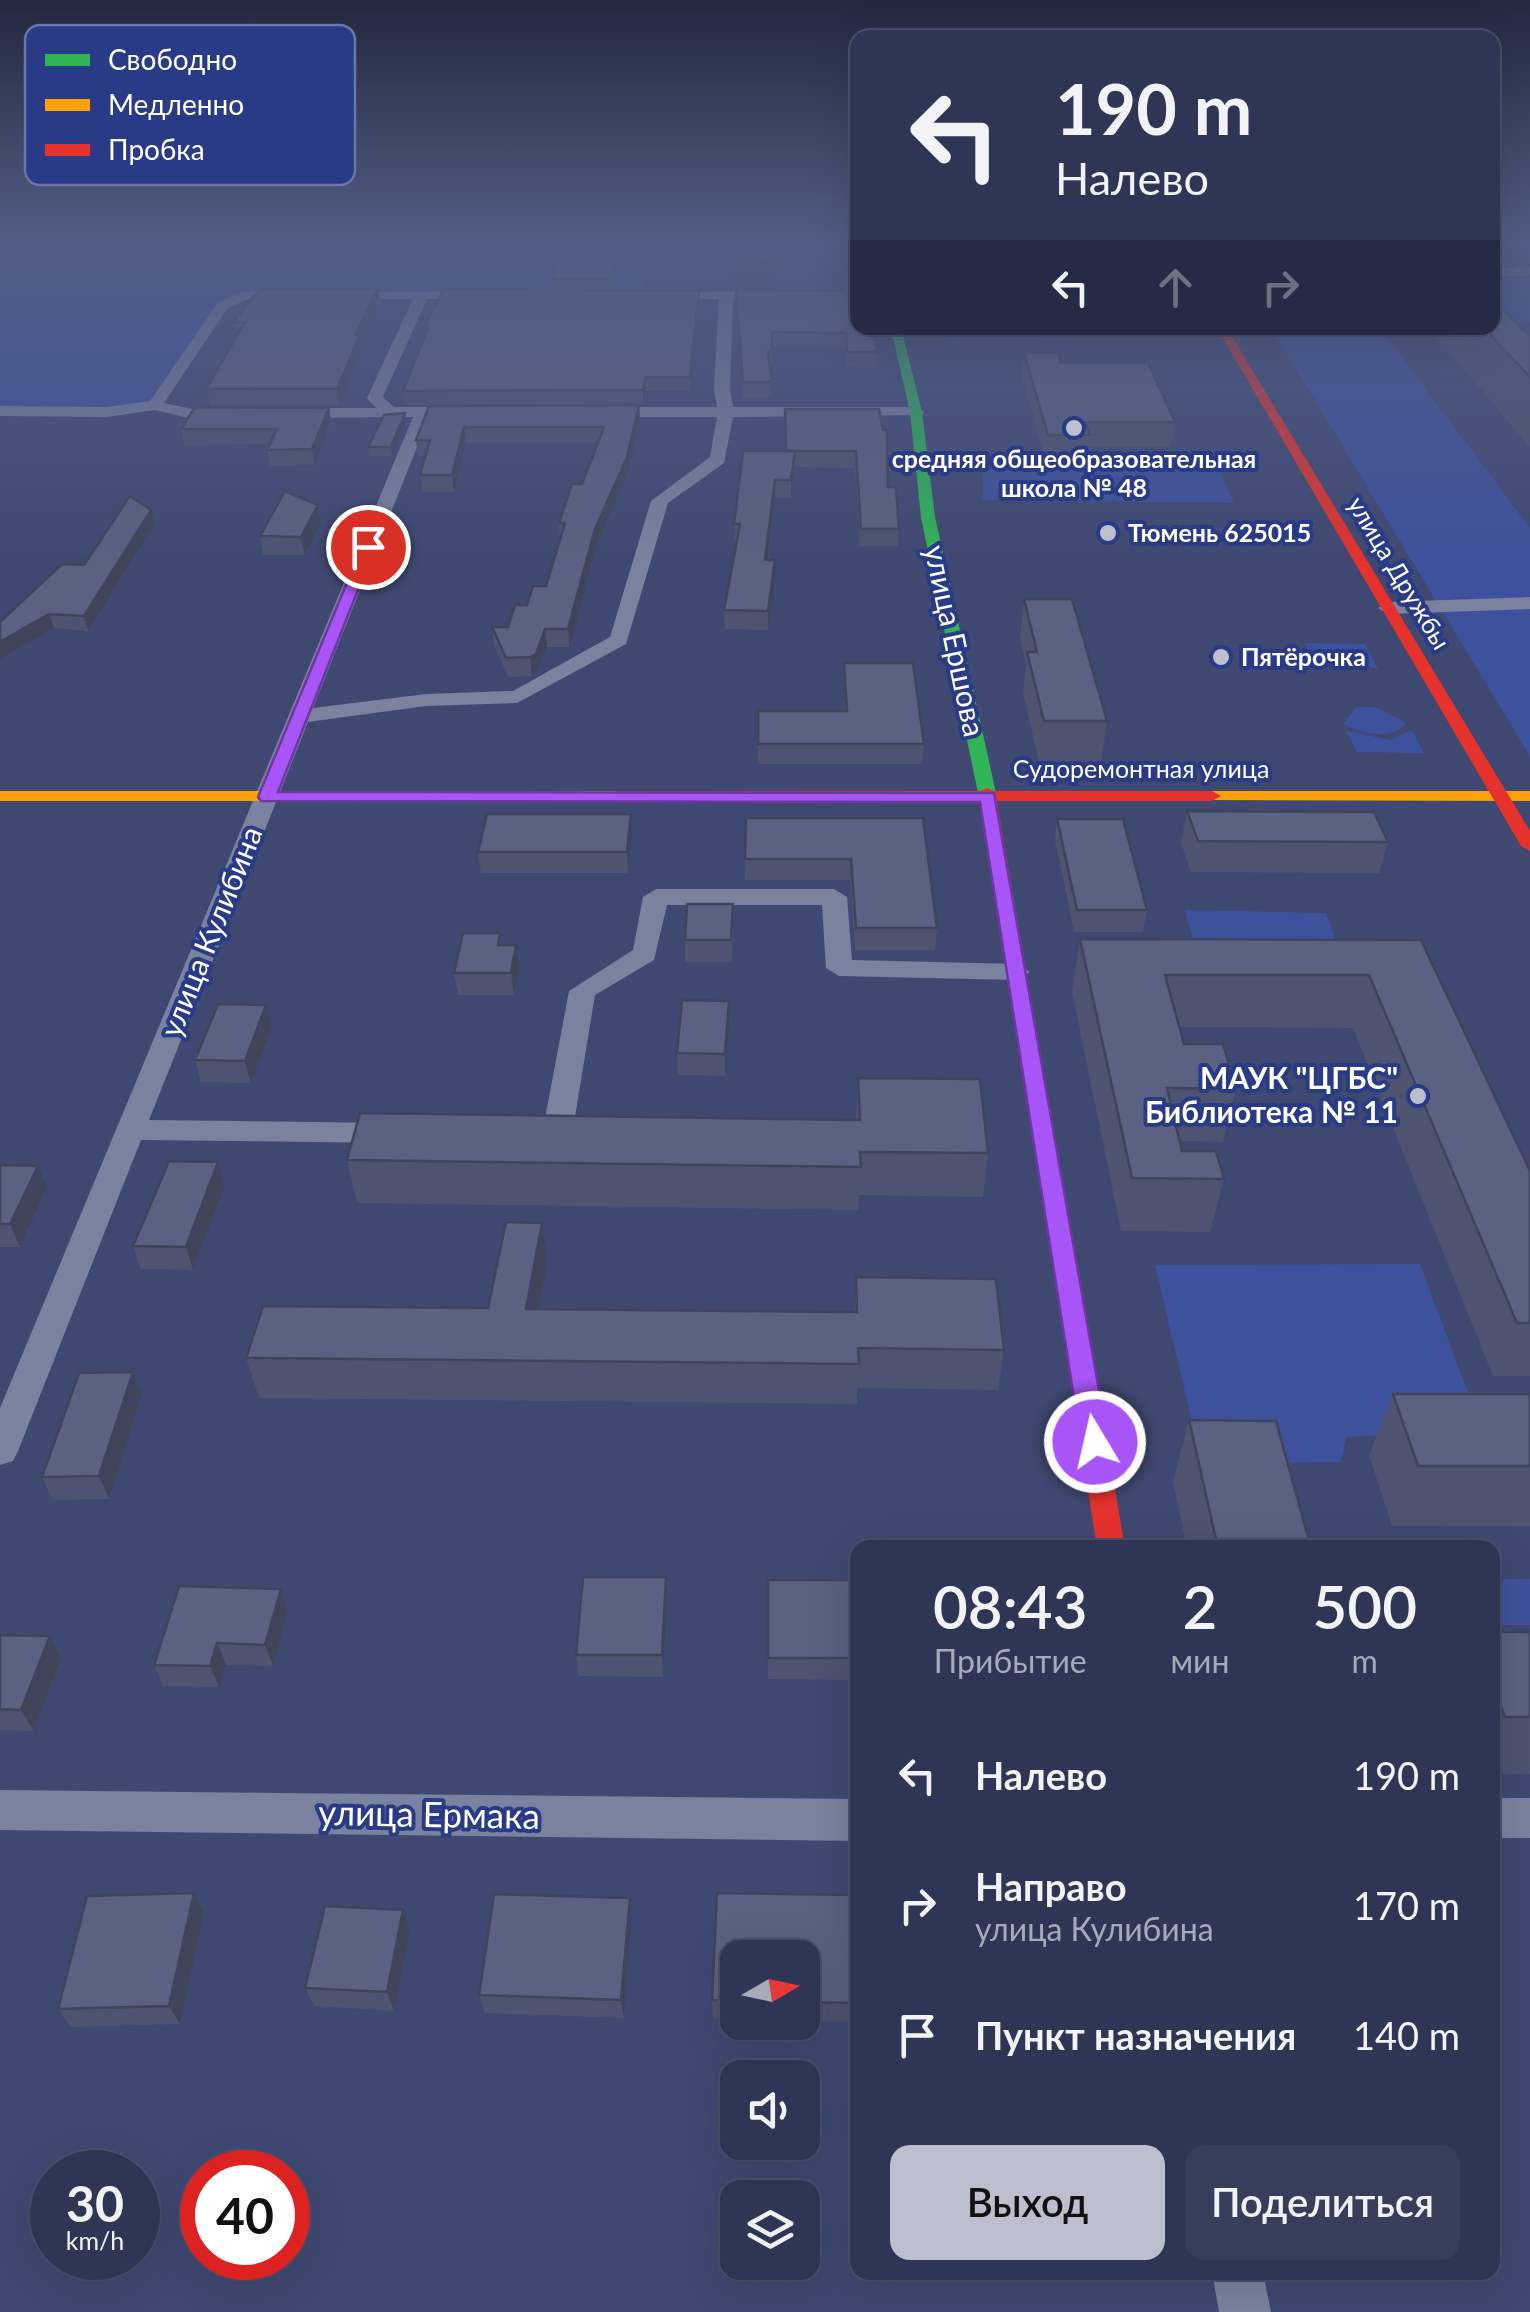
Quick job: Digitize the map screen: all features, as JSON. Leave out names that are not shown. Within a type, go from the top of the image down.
[{"type":"street","points":[[155,405],[193,348]]},
{"type":"street","points":[[390,412],[374,398],[397,348]]},
{"type":"street","points":[[300,716],[426,700],[517,698],[619,640],[660,501],[718,459],[726,411],[722,388],[724,348]]},
{"type":"street","name":"улица Ершова","points":[[901,348],[916,412],[928,517],[988,796],[1111,1540]]},
{"type":"street","name":"улица Дружбы","points":[[1234,348],[1530,846]]},
{"type":"street","points":[[0,411],[107,412],[155,405],[192,414],[251,413]]},
{"type":"street","name":"улица Кулибина","points":[[0,1450],[423,412]]},
{"type":"street","points":[[271,413],[461,412]]},
{"type":"street","points":[[574,412],[916,412]]},
{"type":"street","points":[[1388,608],[1530,603]]},
{"type":"street","name":"Судоремонтная улица","points":[[0,796],[1530,796]]},
{"type":"street","points":[[499,1134],[557,1135],[582,991],[645,954],[656,896],[834,897],[839,968],[1017,972]]},
{"type":"street","points":[[131,1130],[422,1133]]},
{"type":"street","name":"улица Ермака","points":[[0,1810],[850,1820]]},
{"type":"street","points":[[1500,1818],[1530,1818]]},
{"type":"street","points":[[1239,2280],[1245,2312]]},
{"type":"shaded area","points":[[0,348],[189,348],[150,404],[133,408],[0,408]]},
{"type":"shaded area","points":[[1283,348],[1395,348],[1530,528],[1530,756]]},
{"type":"shaded area","points":[[983,469],[1219,471],[1234,503],[983,500]]},
{"type":"shaded area","points":[[1305,643],[1365,644],[1378,669],[1344,660],[1316,668]]},
{"type":"shaded area","points":[[1357,707],[1375,707],[1406,723],[1384,734],[1367,733],[1343,724]]},
{"type":"shaded area","points":[[1412,730],[1424,753],[1357,752],[1346,731],[1391,740]]},
{"type":"shaded area","points":[[1185,910],[1326,913],[1345,966],[1199,963]]},
{"type":"shaded area","points":[[1420,1264],[1482,1430],[1346,1437],[1341,1462],[1202,1464],[1155,1265]]},
{"type":"shaded area","points":[[1500,1579],[1530,1579],[1530,1625],[1500,1625]]},
{"type":"building","points":[[230,348],[355,348],[337,389],[206,389]]},
{"type":"building","points":[[420,348],[693,348],[690,377],[646,377],[643,390],[403,391]]},
{"type":"building","points":[[740,348],[772,348],[768,352],[772,382],[743,382]]},
{"type":"building","points":[[847,348],[876,348],[877,352],[847,352]]},
{"type":"building","points":[[1503,348],[1530,348],[1530,377]]},
{"type":"building","points":[[1024,353],[1058,353],[1061,363],[1148,363],[1175,422],[1085,422],[1090,435],[1048,435]]},
{"type":"building","points":[[639,405],[627,457],[595,529],[568,629],[545,629],[536,654],[506,658],[492,627],[508,627],[515,605],[527,605],[533,586],[546,586],[572,484],[582,484],[604,427],[464,427],[452,475],[420,475],[430,440],[416,440],[429,406]]},
{"type":"building","points":[[195,407],[329,408],[312,449],[267,450],[277,429],[181,429]]},
{"type":"building","points":[[785,409],[879,409],[883,430],[887,430],[888,487],[896,487],[899,529],[861,529],[856,451],[786,451]]},
{"type":"building","points":[[405,413],[391,447],[368,447],[384,415]]},
{"type":"building","points":[[743,451],[795,451],[791,480],[775,480],[765,560],[775,560],[768,611],[724,610],[740,524],[734,524]]},
{"type":"building","points":[[285,491],[318,505],[301,537],[260,536]]},
{"type":"building","points":[[130,496],[151,510],[84,616],[49,614],[0,642],[0,622],[62,564],[84,565]]},
{"type":"building","points":[[1024,599],[1072,599],[1107,721],[1044,721],[1027,652],[1037,652]]},
{"type":"building","points":[[844,663],[913,663],[924,744],[758,744],[758,711],[847,711]]},
{"type":"building","points":[[1187,811],[1374,812],[1388,842],[1198,841]]},
{"type":"building","points":[[487,814],[631,814],[627,852],[478,852]]},
{"type":"building","points":[[746,818],[923,818],[937,928],[856,928],[851,859],[745,859]]},
{"type":"building","points":[[1057,819],[1123,819],[1147,910],[1077,910]]},
{"type":"building","points":[[687,904],[733,904],[731,940],[685,940]]},
{"type":"building","points":[[463,933],[500,933],[498,945],[516,945],[511,973],[454,973]]},
{"type":"building","points":[[1080,939],[1421,940],[1530,1171],[1530,1323],[1517,1323],[1369,975],[1165,975],[1184,1044],[1223,1044],[1236,1089],[1167,1088],[1182,1151],[1216,1151],[1224,1179],[1132,1178]]},
{"type":"building","points":[[682,1000],[729,1001],[725,1054],[677,1053]]},
{"type":"building","points":[[218,1004],[266,1005],[245,1061],[195,1060]]},
{"type":"building","points":[[858,1078],[980,1079],[988,1153],[860,1152],[861,1167],[347,1160],[360,1113],[860,1120]]},
{"type":"building","points":[[169,1161],[218,1162],[186,1247],[133,1246]]},
{"type":"building","points":[[0,1165],[38,1166],[10,1224],[0,1224]]},
{"type":"building","points":[[506,1222],[542,1223],[526,1309],[857,1312],[856,1277],[996,1279],[1004,1350],[858,1348],[859,1364],[246,1358],[263,1306],[488,1308]]},
{"type":"building","points":[[133,1372],[99,1476],[42,1477],[79,1373]]},
{"type":"building","points":[[1393,1394],[1530,1394],[1530,1466],[1418,1466]]},
{"type":"building","points":[[1189,1420],[1276,1421],[1309,1540],[1216,1540]]},
{"type":"building","points":[[583,1577],[666,1577],[662,1655],[576,1655]]},
{"type":"building","points":[[768,1580],[850,1580],[850,1658],[768,1658]]},
{"type":"building","points":[[179,1586],[281,1589],[265,1645],[217,1643],[210,1666],[154,1665]]},
{"type":"building","points":[[1500,1632],[1530,1632],[1530,1717],[1505,1717],[1500,1704]]},
{"type":"building","points":[[0,1635],[50,1636],[21,1710],[0,1709]]},
{"type":"building","points":[[194,1893],[169,2006],[58,2009],[87,1896]]},
{"type":"building","points":[[717,1893],[850,1895],[850,2003],[820,2002],[820,1940],[720,1940],[720,2000],[712,2000]]},
{"type":"building","points":[[494,1894],[630,1898],[621,2000],[479,1995]]},
{"type":"building","points":[[325,1906],[403,1910],[387,1992],[305,1988]]},
{"type":"traffic: fast","points":[[901,348],[916,412],[928,517],[987,793]]},
{"type":"traffic: slow","points":[[0,796],[618,796]]},
{"type":"traffic: slow","points":[[1212,796],[1530,796]]},
{"type":"traffic: jam","points":[[1234,348],[1530,846]]},
{"type":"traffic: jam","points":[[987,793],[1110,1540]]},
{"type":"traffic: jam","points":[[618,796],[1212,796]]},
{"type":"place","name":"средняя общеобразовательная школа № 48","points":[[1074,428]]},
{"type":"place","name":"Тюмень 625015","points":[[1108,533]]},
{"type":"place","name":"Пятёрочка","points":[[1221,657]]},
{"type":"place","name":"МАУК \"ЦГБС\" Библиотека № 11","points":[[1418,1096]]},
{"type":"route","points":[[368,547],[267,797],[988,796],[1095,1442]]}]
